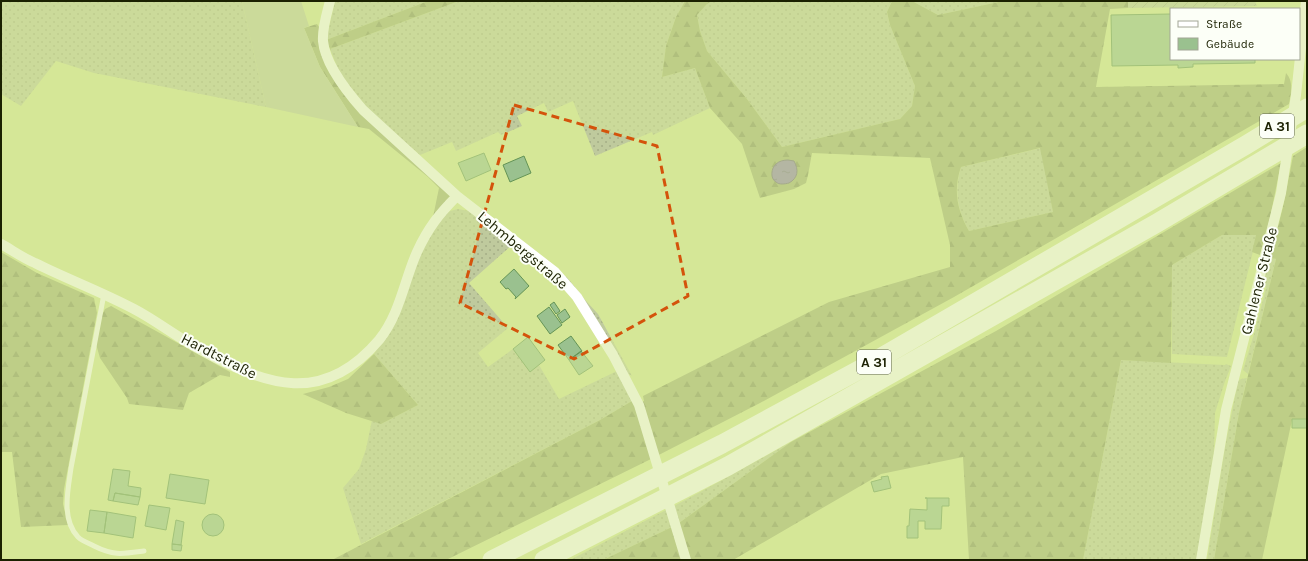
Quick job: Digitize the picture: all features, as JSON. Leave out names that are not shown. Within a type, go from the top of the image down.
[{"type":"highway","name":"A 31","points":[[492,560],[722,444],[861,369],[1307,108]]},
{"type":"highway","name":"A 31","points":[[544,560],[728,466],[1017,303],[1307,134]]},
{"type":"street","name":"Lehmbergstraße","points":[[330,1],[323,30],[325,50],[332,66],[354,99],[373,121],[457,196],[516,241],[563,280],[577,297],[613,355],[639,405],[686,560]]},
{"type":"street","name":"Gahlener Straße","points":[[1300,57],[1306,1]]},
{"type":"street","name":"Gahlener Straße","points":[[1201,560],[1226,410],[1281,193],[1300,60]]},
{"type":"street","name":"Hardtstraße","points":[[1,244],[34,263],[135,309],[200,350],[250,374],[280,383],[302,384],[319,381],[347,370],[358,361],[384,334],[404,291],[416,253],[439,214],[457,196]]},
{"type":"lane","points":[[104,294],[71,468],[67,497],[68,513],[72,528],[78,537],[106,552],[122,554],[144,551]]},
{"type":"highlighted area","points":[[514,105],[657,146],[688,296],[574,359],[460,303]]},
{"type":"green space","points":[[1,1],[242,1],[266,107],[94,73],[56,61],[21,106],[1,94]]},
{"type":"green space","points":[[242,1],[301,1],[309,26],[304,28],[320,67],[358,127],[266,107]]},
{"type":"green space","points":[[335,1],[428,1],[326,40]]},
{"type":"green space","points":[[428,1],[459,1],[330,49],[326,40]]},
{"type":"green space","points":[[459,1],[685,1],[676,17],[666,46],[662,77],[695,68],[710,108],[653,135],[652,132],[595,156],[573,101],[548,112],[544,103],[517,116],[522,126],[501,135],[498,132],[456,151],[452,142],[420,155],[370,113],[340,74],[330,49]]},
{"type":"green space","points":[[685,1],[712,1],[707,4],[697,15],[700,31],[707,51],[747,99],[782,147],[900,119],[912,106],[915,86],[890,25],[887,12],[892,1],[912,1],[938,15],[1003,1],[1128,1],[1128,8],[1110,9],[1096,87],[1284,84],[1286,73],[1289,76],[1291,92],[1289,104],[954,297],[760,403],[649,460],[446,560],[332,560],[600,420],[632,401],[644,401],[643,396],[829,302],[950,267],[950,245],[930,158],[812,153],[806,183],[794,189],[760,198],[742,144],[710,108],[695,68],[662,77],[666,46],[676,17]],"holes":[[[1040,148],[1053,212],[969,231],[959,208],[957,184],[961,167]]]},
{"type":"green space","points":[[712,1],[892,1],[887,12],[890,25],[915,86],[912,106],[900,119],[782,147],[747,99],[707,51],[700,31],[697,15],[707,4]]},
{"type":"green space","points":[[912,1],[1003,1],[938,15]]},
{"type":"green space","points":[[1128,1],[1255,1],[1257,6],[1128,8]]},
{"type":"green space","points":[[317,24],[321,30],[333,75],[451,197],[433,217],[439,188],[428,177],[369,129],[358,127],[320,67],[304,28]]},
{"type":"green space","points":[[1307,147],[1307,419],[1292,420],[1262,560],[1214,560],[1239,413],[1276,259],[1270,257],[1283,207],[1293,156]]},
{"type":"green space","points":[[1041,148],[1053,212],[969,231],[959,208],[957,192],[961,167]]},
{"type":"green space","points":[[1281,163],[1270,218],[1260,255],[1252,252],[1256,235],[1222,235],[1172,265],[1171,363],[1121,360],[1083,560],[969,560],[963,457],[881,474],[733,560],[690,560],[679,523],[791,442],[996,331]]},
{"type":"green space","points":[[458,209],[469,211],[513,244],[469,283],[508,328],[478,353],[488,367],[513,349],[530,372],[539,365],[559,399],[617,371],[632,401],[600,420],[361,544],[343,488],[359,469],[366,449],[372,420],[381,424],[418,405],[374,354],[396,318],[424,244],[439,219],[450,211]]},
{"type":"green space","points":[[1222,235],[1257,235],[1227,357],[1172,354],[1172,265]]},
{"type":"green space","points":[[1,252],[37,273],[94,298],[97,313],[64,489],[63,504],[68,525],[21,527],[12,452],[1,452]]},
{"type":"green space","points":[[1270,257],[1276,259],[1248,374],[1243,370],[1266,288],[1264,278]]},
{"type":"green space","points":[[566,276],[598,314],[632,376],[627,373],[567,280]]},
{"type":"green space","points":[[111,306],[230,372],[230,377],[220,375],[189,393],[183,410],[129,404],[127,398],[100,358],[96,344],[102,315],[105,309]]},
{"type":"green space","points":[[374,354],[418,405],[381,424],[346,413],[303,394],[329,387],[348,379]]},
{"type":"green space","points":[[1121,360],[1226,364],[1231,366],[1215,413],[1214,451],[1197,560],[1083,560]]},
{"type":"green space","points":[[1247,378],[1239,413],[1214,560],[1207,560],[1225,447],[1238,381]]},
{"type":"green space","points":[[791,442],[679,523],[674,506]]},
{"type":"green space","points":[[666,510],[672,527],[603,560],[570,560]]},
{"type":"green space","points":[[672,527],[682,560],[603,560]]},
{"type":"water","points":[[788,160],[794,161],[797,168],[797,174],[789,183],[777,183],[774,181],[772,176],[773,168],[779,162]]},
{"type":"building","points":[[1170,14],[1170,60],[1255,60],[1255,63],[1193,64],[1193,67],[1178,68],[1178,65],[1112,66],[1111,15]]},
{"type":"building","points":[[484,153],[491,170],[466,181],[458,163]]},
{"type":"building","points":[[524,156],[531,173],[510,182],[503,165]]},
{"type":"building","points":[[514,269],[529,286],[515,299],[516,297],[500,282]]},
{"type":"building","points":[[554,302],[560,311],[556,314],[550,305]]},
{"type":"building","points":[[549,307],[562,325],[550,334],[537,316]]},
{"type":"building","points":[[565,309],[570,317],[562,323],[557,315]]},
{"type":"building","points":[[571,336],[582,351],[569,360],[558,345]]},
{"type":"building","points":[[528,337],[545,360],[530,372],[513,349]]},
{"type":"building","points":[[581,351],[593,366],[579,375],[569,360]]},
{"type":"building","points":[[1292,419],[1307,419],[1307,428],[1292,428]]},
{"type":"building","points":[[113,469],[130,471],[128,486],[141,488],[140,497],[115,493],[113,501],[108,500]]},
{"type":"building","points":[[170,474],[209,480],[205,504],[166,498]]},
{"type":"building","points":[[888,476],[891,488],[874,492],[871,482],[882,479],[881,477]]},
{"type":"building","points":[[115,493],[140,497],[138,505],[113,501]]},
{"type":"building","points":[[927,498],[949,498],[949,506],[942,506],[941,529],[925,529],[925,521],[918,521],[918,538],[907,538],[907,526],[909,526],[910,509],[927,510]]},
{"type":"building","points":[[149,505],[170,508],[166,530],[145,526]]},
{"type":"building","points":[[90,510],[107,512],[104,533],[87,531]]},
{"type":"building","points":[[107,512],[136,517],[133,538],[104,533]]},
{"type":"building","points":[[213,514],[221,517],[224,525],[221,533],[213,536],[205,533],[202,525],[205,517]]},
{"type":"building","points":[[176,520],[184,522],[181,545],[172,544]]},
{"type":"building","points":[[172,544],[182,545],[181,551],[172,550]]}]
